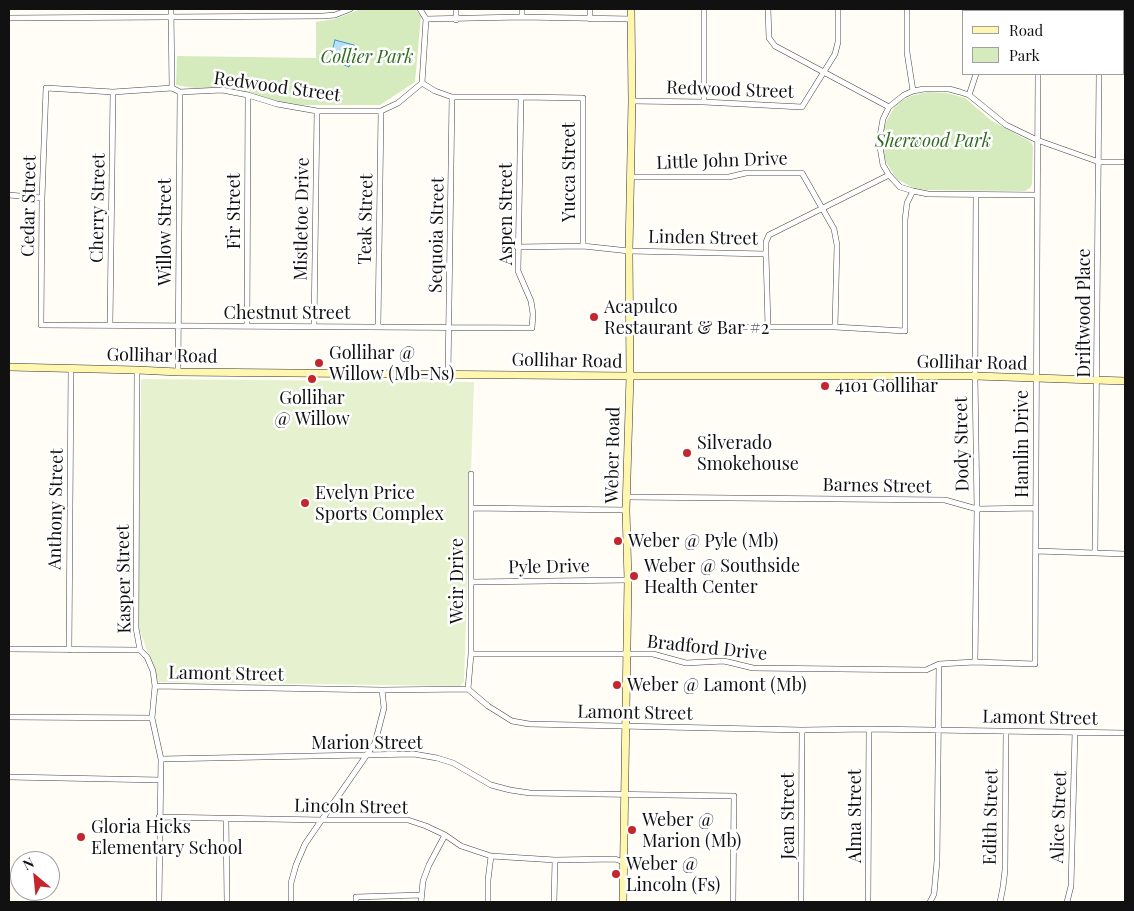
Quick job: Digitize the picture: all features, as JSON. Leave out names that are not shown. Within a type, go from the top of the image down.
[{"type":"main road","name":"Weber Road","points":[[623,902],[628,580],[626,510],[630,376],[631,9]]},
{"type":"main road","name":"Gollihar Road","points":[[9,367],[178,372],[630,376],[975,376],[1125,381]]},
{"type":"street","points":[[113,92],[172,88],[171,9]]},
{"type":"street","points":[[323,9],[323,16]]},
{"type":"street","points":[[9,18],[335,16],[350,9]]},
{"type":"street","points":[[420,9],[426,20],[422,83],[435,91],[452,96],[521,97]]},
{"type":"street","points":[[456,9],[456,20]]},
{"type":"street","points":[[522,9],[522,17]]},
{"type":"street","points":[[590,9],[590,19]]},
{"type":"street","points":[[704,9],[704,102]]},
{"type":"street","points":[[768,9],[769,38],[774,46],[889,107]]},
{"type":"street","points":[[823,72],[837,48],[838,9]]},
{"type":"street","points":[[907,9],[907,52],[913,91]]},
{"type":"street","points":[[426,20],[522,17],[631,18]]},
{"type":"street","name":"Redwood Street","points":[[632,101],[704,102],[802,107],[823,72]]},
{"type":"street","points":[[969,95],[976,75]]},
{"type":"street","name":"Hamlin Drive","points":[[1035,664],[1038,75]]},
{"type":"street","name":"Driftwood Place","points":[[1095,553],[1099,75]]},
{"type":"street","name":"Redwood Street","points":[[172,88],[180,92],[222,90],[248,95],[277,104],[317,111],[380,111],[398,103],[422,83]]},
{"type":"street","name":"Cedar Street","points":[[41,325],[42,198],[46,88],[113,92]]},
{"type":"street","points":[[1036,195],[928,194],[900,187],[888,175],[883,164],[879,141],[883,119],[889,107],[904,95],[913,91],[924,89],[949,90],[969,95],[1006,125],[1037,140],[1098,162],[1125,162]]},
{"type":"street","name":"Cherry Street","points":[[110,325],[113,92]]},
{"type":"street","name":"Willow Street","points":[[178,372],[180,92]]},
{"type":"street","name":"Fir Street","points":[[247,326],[248,95]]},
{"type":"street","name":"Sequoia Street","points":[[448,374],[452,96]]},
{"type":"street","name":"Yucca Street","points":[[521,97],[583,98],[583,246]]},
{"type":"street","name":"Aspen Street","points":[[521,97],[518,271],[531,301],[533,314],[532,328]]},
{"type":"street","name":"Mistletoe Drive","points":[[314,327],[317,111]]},
{"type":"street","name":"Teak Street","points":[[378,326],[380,111]]},
{"type":"street","name":"Little John Drive","points":[[630,177],[729,177],[746,174],[802,173],[834,229],[837,246],[835,327]]},
{"type":"street","name":"Linden Street","points":[[517,247],[583,246],[629,251],[766,254],[766,242],[769,234],[888,175]]},
{"type":"street","points":[[722,328],[835,327],[905,331],[904,220],[907,203],[913,191]]},
{"type":"street","points":[[9,195],[42,198]]},
{"type":"street","name":"Dody Street","points":[[975,662],[977,509],[975,376],[976,195]]},
{"type":"street","points":[[766,254],[768,327]]},
{"type":"street","name":"Chestnut Street","points":[[41,325],[532,328]]},
{"type":"street","name":"Anthony Street","points":[[68,650],[71,369]]},
{"type":"street","name":"Kasper Street","points":[[137,370],[136,628],[140,650],[147,656],[153,671],[155,686],[152,718],[161,759],[159,902]]},
{"type":"street","name":"Weir Drive","points":[[468,689],[471,654],[471,474]]},
{"type":"street","name":"Barnes Street","points":[[627,497],[945,500],[977,509],[1036,508]]},
{"type":"street","points":[[471,508],[626,510]]},
{"type":"street","points":[[1036,551],[1125,554]]},
{"type":"street","name":"Pyle Drive","points":[[471,582],[628,580]]},
{"type":"street","points":[[9,650],[140,650]]},
{"type":"street","name":"Bradford Drive","points":[[471,654],[653,654],[686,663],[724,661],[754,668],[926,670],[939,664],[975,662],[1035,664]]},
{"type":"street","points":[[930,902],[934,894],[936,877],[939,664]]},
{"type":"street","name":"Lamont Street","points":[[155,686],[382,690],[468,689],[488,706],[512,721],[529,724],[802,730],[870,729],[1125,733]]},
{"type":"street","points":[[291,902],[291,883],[296,865],[306,844],[375,743],[384,708],[382,690]]},
{"type":"street","points":[[9,717],[152,718]]},
{"type":"street","name":"Alma Street","points":[[868,902],[870,729]]},
{"type":"street","name":"Jean Street","points":[[801,902],[802,730]]},
{"type":"street","name":"Edith Street","points":[[1000,902],[1005,870],[1006,731]]},
{"type":"street","name":"Alice Street","points":[[1067,902],[1071,886],[1075,732]]},
{"type":"street","name":"Marion Street","points":[[161,759],[414,754],[453,763],[491,785],[530,793],[734,796],[733,902]]},
{"type":"street","points":[[9,777],[160,780]]},
{"type":"street","name":"Lincoln Street","points":[[159,817],[408,820],[426,826],[461,846],[491,856],[555,860],[615,859],[632,865],[664,866]]},
{"type":"street","points":[[226,819],[227,902]]},
{"type":"street","points":[[421,902],[423,881],[429,865],[445,836]]},
{"type":"street","points":[[488,902],[491,856]]},
{"type":"street","points":[[554,902],[555,860]]},
{"type":"street","points":[[356,902],[356,897],[421,895]]},
{"type":"green space","name":"Collier Park","points":[[361,9],[415,9],[421,16],[415,82],[380,105],[302,105],[176,85],[177,56],[316,58],[316,22],[335,19]]},
{"type":"green space","name":"Sherwood Park","points":[[928,92],[947,93],[965,98],[992,121],[1031,142],[1033,147],[1032,184],[1030,188],[1025,191],[927,190],[915,189],[897,179],[883,154],[883,131],[886,122],[895,106],[903,100]]},
{"type":"green space","name":"Evelyn Price Sports Complex","points":[[141,380],[474,382],[464,682],[460,686],[158,682],[138,625]]},
{"type":"water","points":[[335,40],[354,45],[349,67],[340,63],[341,56],[348,56],[332,52]]},
{"type":"place","name":"Acapulco Restaurant & Bar #2","points":[[594,317]]},
{"type":"place","name":"Gollihar @ Willow (Mb-Ns)","points":[[319,363]]},
{"type":"place","name":"Gollihar @ Willow","points":[[312,379]]},
{"type":"place","name":"4101 Gollihar","points":[[825,386]]},
{"type":"place","name":"Silverado Smokehouse","points":[[687,453]]},
{"type":"place","name":"Evelyn Price Sports Complex","points":[[305,503]]},
{"type":"place","name":"Weber @ Pyle (Mb)","points":[[618,541]]},
{"type":"place","name":"Weber @ Southside Health Center","points":[[634,576]]},
{"type":"place","name":"Weber @ Lamont (Mb)","points":[[617,685]]},
{"type":"place","name":"Weber @ Marion (Mb)","points":[[632,830]]},
{"type":"place","name":"Gloria Hicks Elementary School","points":[[81,837]]},
{"type":"place","name":"Weber @ Lincoln (Fs)","points":[[616,874]]}]
